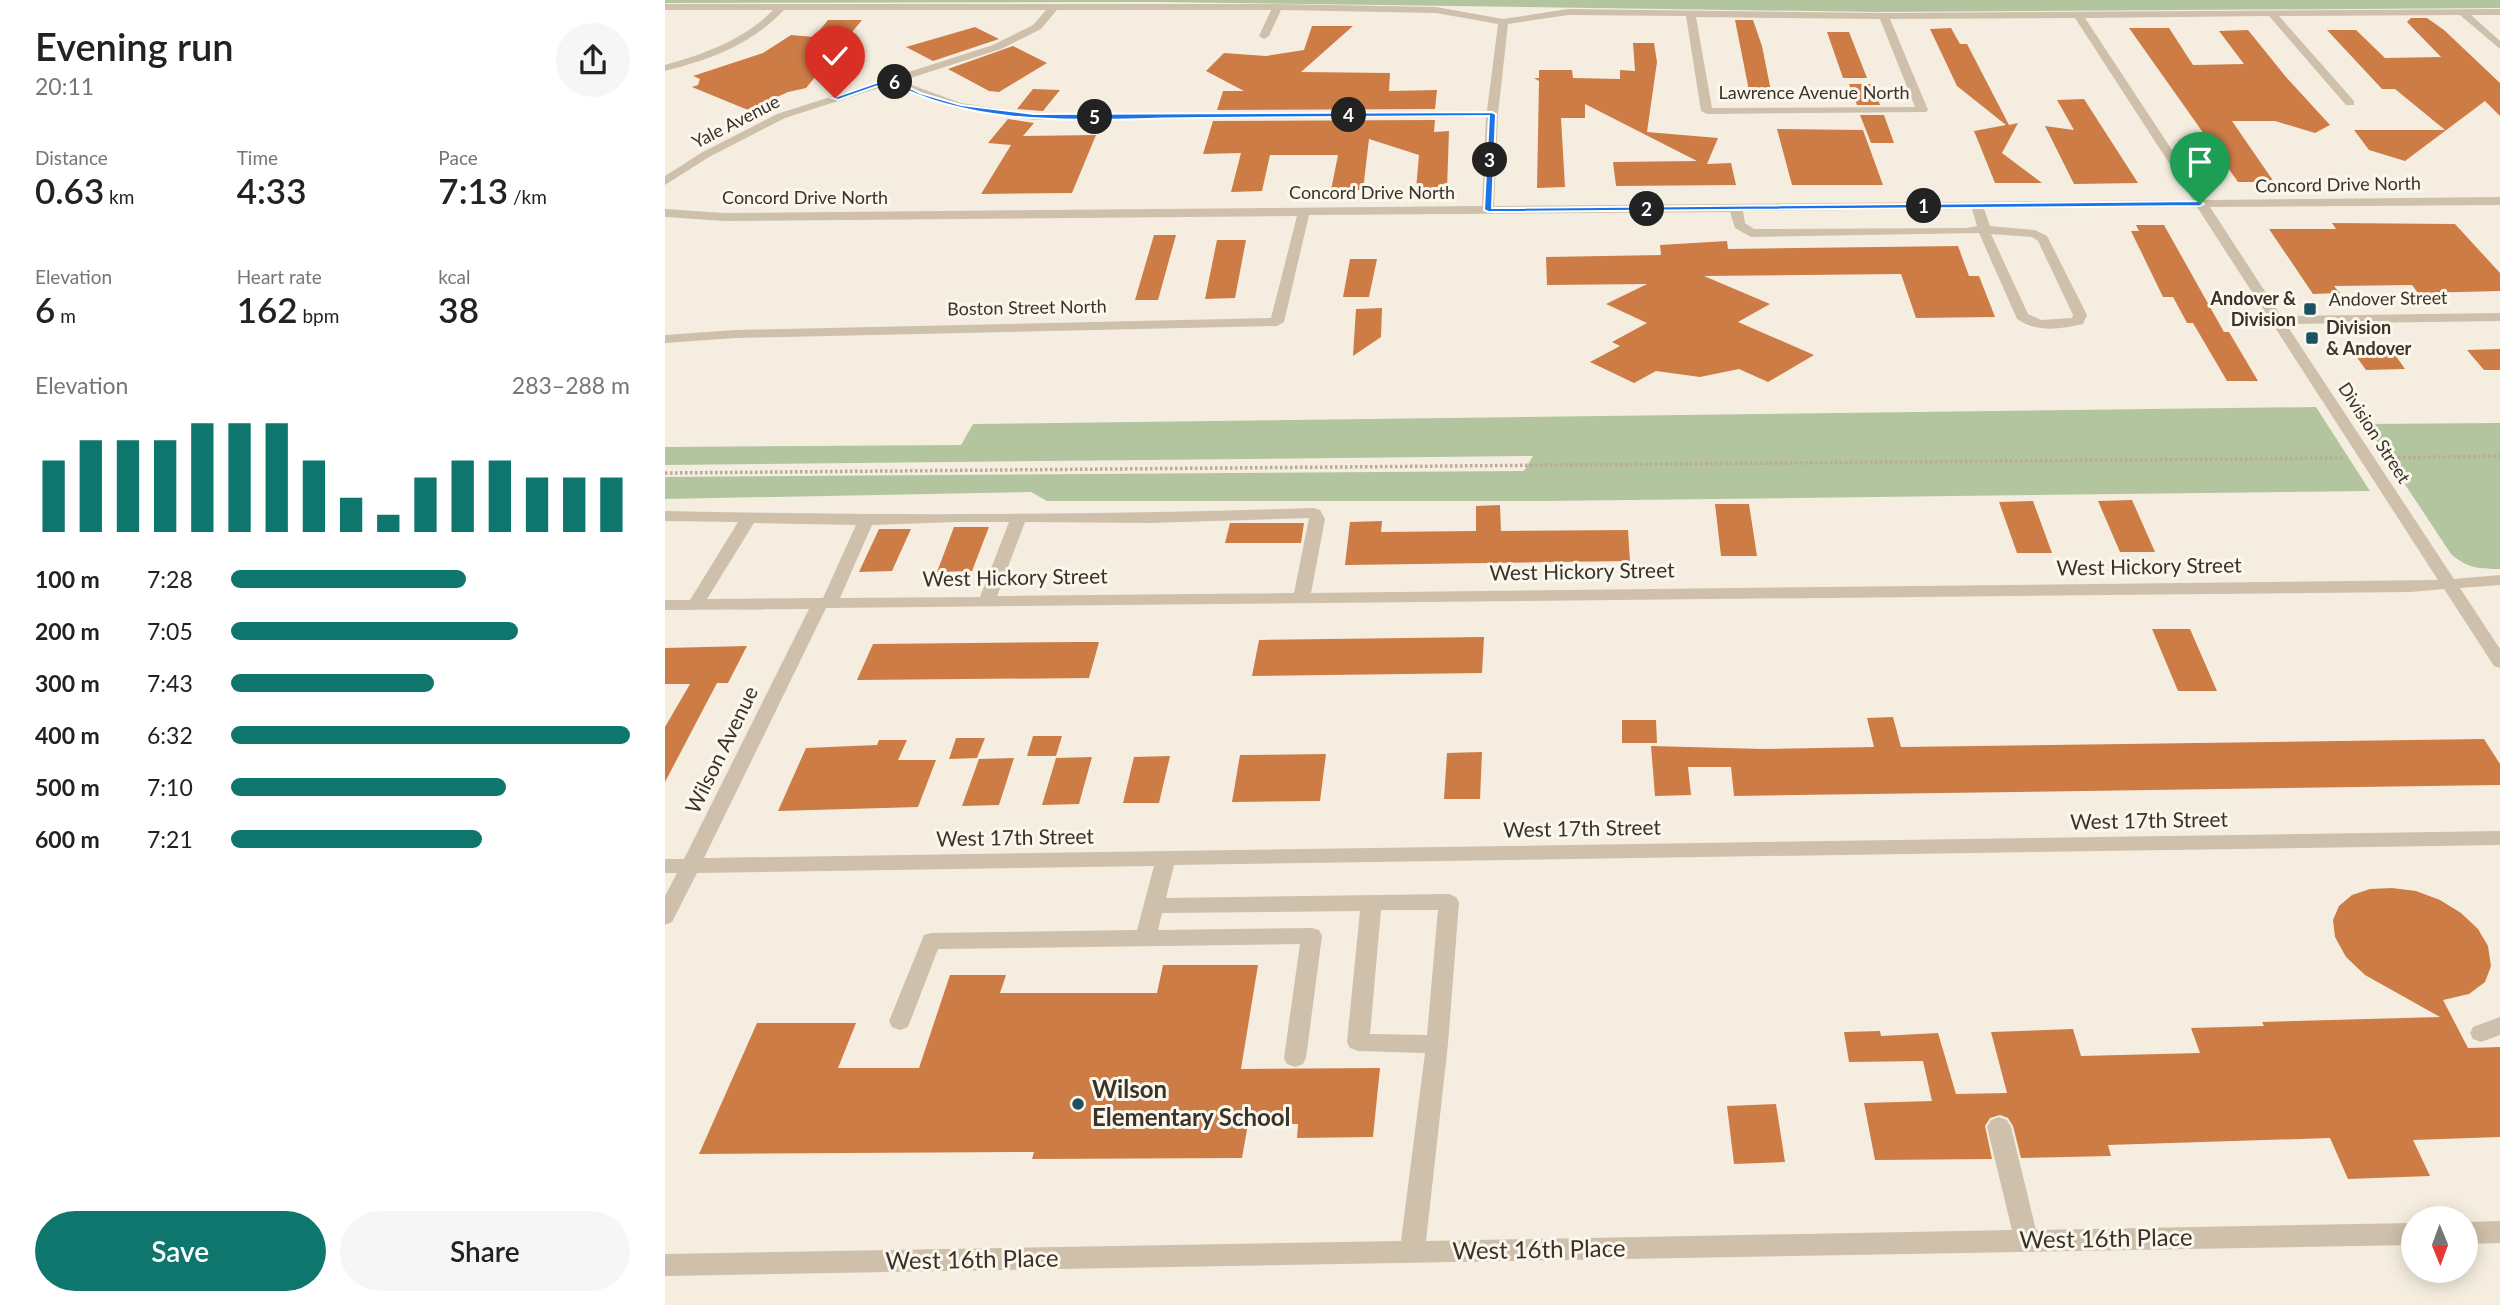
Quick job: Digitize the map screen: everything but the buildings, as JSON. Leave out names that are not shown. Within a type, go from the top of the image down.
[{"type":"street","name":"Yale Avenue","points":[[665,181],[705,155],[781,117],[997,47],[1037,27],[1055,6]]},
{"type":"street","points":[[665,7],[1277,7],[1436,10],[1503,22],[1568,12],[1884,16],[2500,12]]},
{"type":"street","points":[[665,68],[728,46],[761,27],[781,7]]},
{"type":"street","points":[[1263,36],[1277,7]]},
{"type":"street","points":[[2462,12],[2500,46]]},
{"type":"street","name":"Lawrence Avenue North","points":[[1690,13],[1707,111],[1922,110],[1884,16]]},
{"type":"street","points":[[2271,13],[2350,103]]},
{"type":"street","name":"Division Street","points":[[2078,15],[2500,662]]},
{"type":"street","points":[[1488,210],[1492,114],[1503,22]]},
{"type":"street","points":[[890,80],[918,94],[960,107],[1034,117],[1492,114]]},
{"type":"street","name":"Concord Drive North","points":[[665,213],[738,217],[2500,201]]},
{"type":"street","points":[[1736,208],[1739,225],[1751,233],[1966,232],[1983,229],[2024,232],[2043,239],[2080,315],[2078,321],[2042,325],[2022,316],[1983,229],[1977,206]]},
{"type":"street","name":"Boston Street North","points":[[665,339],[735,334],[1277,322],[1304,212]]},
{"type":"street","name":"Andover Street","points":[[2277,320],[2500,317]]},
{"type":"street","points":[[665,516],[843,518],[866,521],[1314,513],[1317,519],[1302,597]]},
{"type":"street","points":[[987,601],[1019,517]]},
{"type":"street","points":[[695,605],[750,518]]},
{"type":"street","name":"Wilson Avenue","points":[[665,916],[866,521]]},
{"type":"street","name":"West Hickory Street","points":[[665,605],[2411,587],[2500,580]]},
{"type":"street","name":"West 17th Street","points":[[665,866],[2500,838]]},
{"type":"street","points":[[1146,937],[1166,858]]},
{"type":"street","points":[[1371,902],[1358,1042],[1437,1044]]},
{"type":"street","points":[[1154,906],[1449,902],[1437,1044],[1412,1252]]},
{"type":"street","points":[[899,1021],[930,941],[1312,936],[1295,1058]]},
{"type":"street","points":[[1999,1127],[2027,1241]]},
{"type":"street","points":[[2478,1233],[2500,1232]]},
{"type":"street","name":"West 16th Place","points":[[665,1265],[2401,1234]]},
{"type":"path","points":[[2386,457],[2500,456]]},
{"type":"path","points":[[665,473],[2353,458]]},
{"type":"green space","points":[[665,0],[2500,0],[2500,8],[1879,12],[1155,2],[665,3]]},
{"type":"green space","points":[[2316,407],[2370,491],[1543,501],[1047,501],[1031,492],[665,499],[665,477],[1524,471],[1533,456],[665,465],[665,447],[961,445],[973,424]]},
{"type":"green space","points":[[2500,423],[2500,569],[2479,568],[2462,562],[2451,554],[2365,424]]},
{"type":"place","name":"Andover & Division","points":[[2310,309]]},
{"type":"place","name":"Division & Andover","points":[[2312,338]]},
{"type":"place","name":"Wilson Elementary School","points":[[1078,1104]]},
{"type":"route","points":[[835,98],[890,80],[918,94],[960,107],[1034,117],[1492,114],[1488,210],[2200,204]]}]
